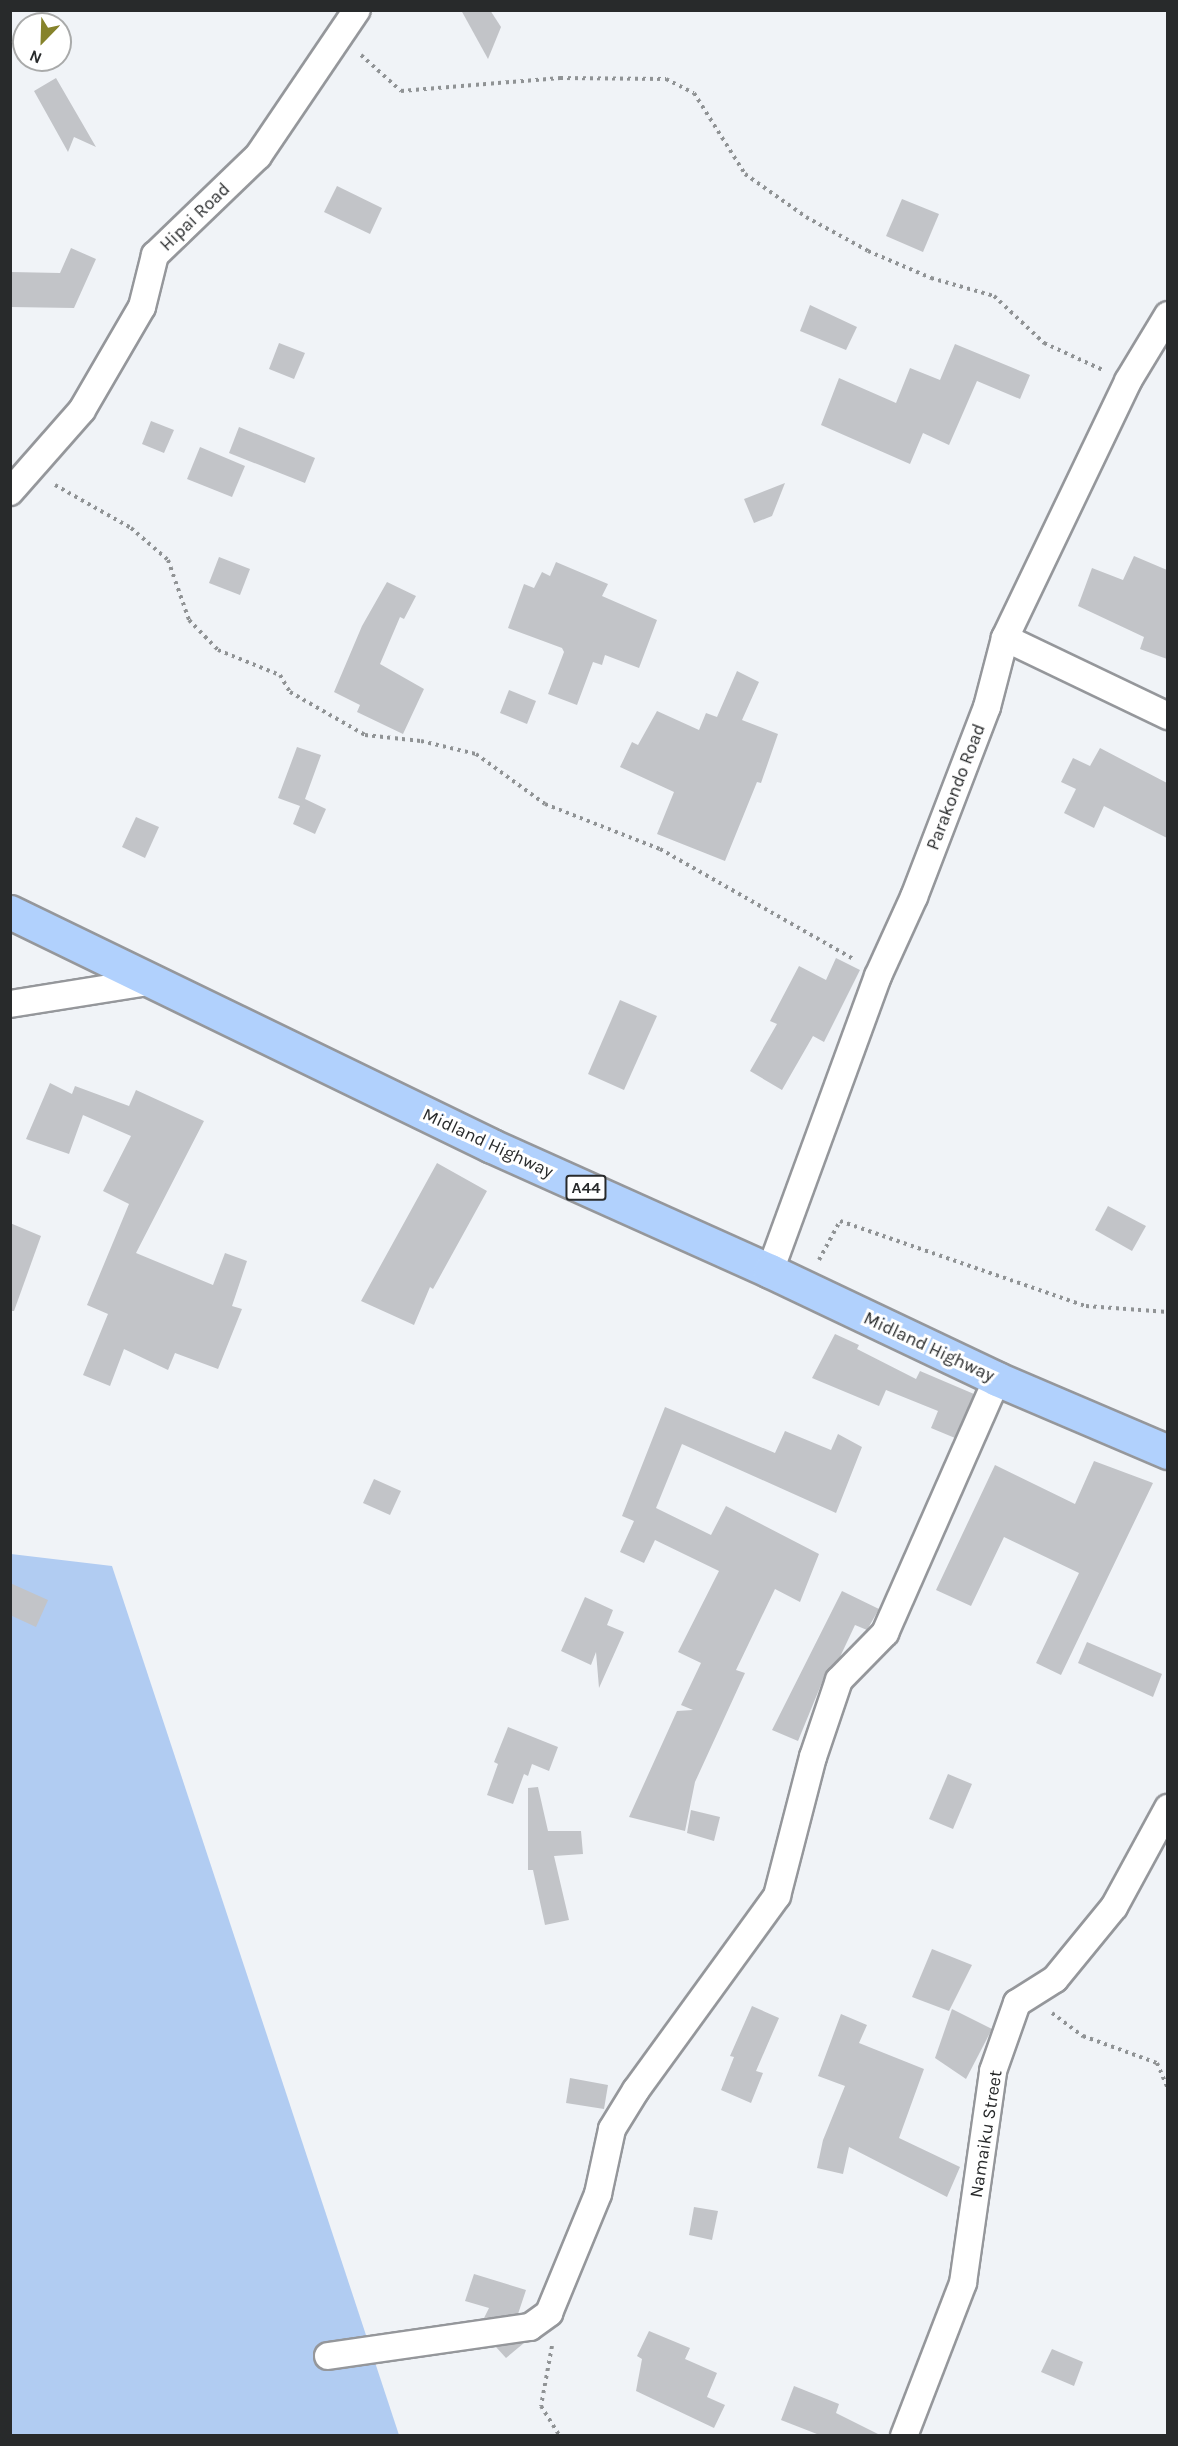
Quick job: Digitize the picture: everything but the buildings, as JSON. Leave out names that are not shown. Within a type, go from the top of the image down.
[{"type":"main road","name":"Midland Highway","points":[[10,912],[148,982],[492,1146],[770,1271],[997,1379],[1167,1452]]},
{"type":"street","name":"Hipai Road","points":[[10,492],[82,410],[142,307],[155,255],[258,156],[357,10]]},
{"type":"street","name":"Parakondo Road","points":[[770,1271],[878,976],[914,897],[987,706],[1005,638],[1128,381],[1167,315]]},
{"type":"street","points":[[1005,638],[1167,716]]},
{"type":"street","points":[[10,1004],[148,982]]},
{"type":"street","points":[[328,2356],[530,2327],[549,2313],[598,2194],[612,2129],[636,2090],[777,1896],[813,1757],[839,1680],[885,1633],[997,1379]]},
{"type":"street","name":"Namaiku Street","points":[[904,2436],[963,2283],[993,2071],[1017,2003],[1042,1990],[1114,1907],[1167,1808]]},
{"type":"path","points":[[340,37],[401,92],[560,78],[666,79],[694,93],[745,174],[806,217],[868,251],[931,278],[994,296],[1044,343],[1128,381]]},
{"type":"path","points":[[43,487],[54,484],[131,528],[168,560],[189,620],[218,650],[280,675],[290,692],[365,735],[422,741],[476,754],[545,804],[660,849],[843,952],[878,976]]},
{"type":"path","points":[[804,1287],[840,1221],[1086,1306],[1167,1312]]},
{"type":"path","points":[[1042,1990],[1053,2016],[1083,2036],[1157,2063],[1167,2089]]},
{"type":"path","points":[[549,2313],[553,2337],[541,2406],[560,2436]]},
{"type":"shaded area","points":[[11,1554],[112,1566],[399,2435],[11,2436]]}]
